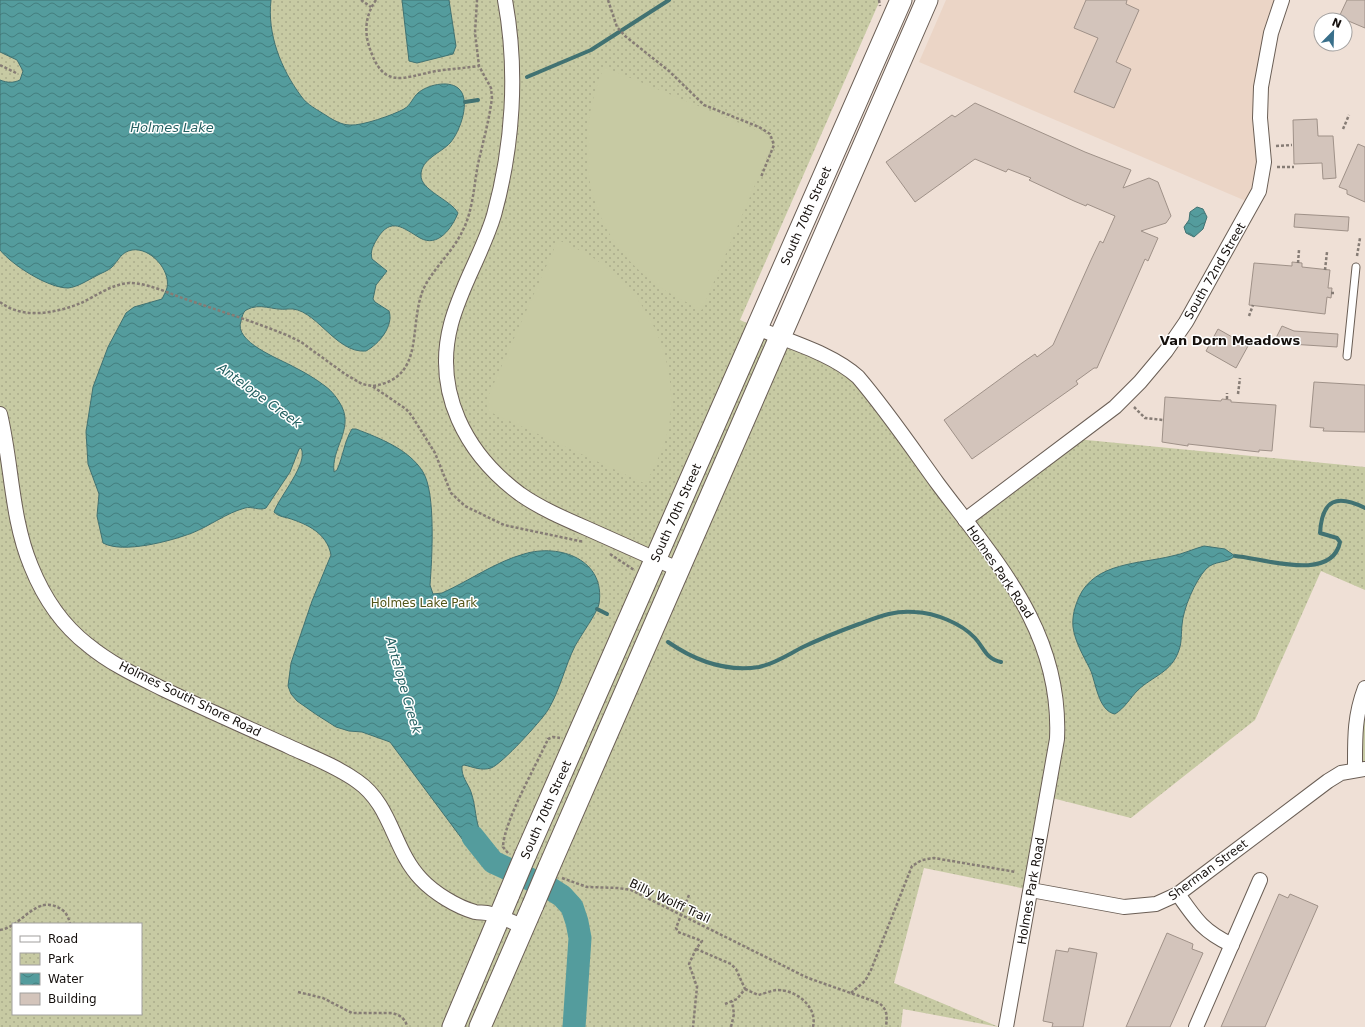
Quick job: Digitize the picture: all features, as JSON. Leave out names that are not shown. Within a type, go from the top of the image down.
[{"type":"main road","name":"South 70th Street","points":[[453,1027],[509,894],[519,856],[656,560],[901,0]]},
{"type":"main road","name":"South 70th Street","points":[[480,1027],[533,905],[554,872],[680,570],[928,0]]},
{"type":"street","points":[[505,0],[512,62],[510,129],[501,185],[494,214],[451,324],[447,346],[447,371],[454,408],[465,434],[483,460],[495,473],[521,495],[553,513],[680,570]]},
{"type":"street","name":"South 72nd Street","points":[[965,520],[1115,407],[1140,382],[1166,351],[1186,322],[1259,191],[1264,162],[1260,118],[1261,87],[1271,33],[1282,0]]},
{"type":"street","name":"Holmes Park Road","points":[[757,328],[833,361],[848,369],[858,377],[1019,595],[1033,619],[1044,644],[1057,702],[1057,739],[1006,1027]]},
{"type":"street","name":"Holmes South Shore Road","points":[[0,414],[23,542],[40,586],[64,622],[88,645],[118,666],[179,697],[317,759],[357,781],[370,792],[379,803],[406,858],[421,879],[441,895],[476,912],[487,912],[500,916],[524,927]]},
{"type":"street","points":[[1360,769],[1354,728],[1357,711],[1365,688]]},
{"type":"street","name":"Sherman Street","points":[[1031,890],[1124,907],[1156,904],[1178,894],[1328,780],[1341,774],[1360,769]]},
{"type":"street","points":[[1196,1027],[1260,880]]},
{"type":"street","points":[[1178,894],[1201,926],[1215,937],[1232,945]]},
{"type":"street","points":[[476,912],[483,923],[489,941]]},
{"type":"lane","points":[[1347,356],[1356,267]]},
{"type":"path","points":[[361,0],[371,7]]},
{"type":"path","points":[[376,0],[371,7],[366,23],[367,39],[372,56],[378,68],[384,74],[402,79],[435,72],[479,66]]},
{"type":"path","points":[[0,302],[17,311],[32,313],[47,312],[64,309],[106,290],[129,283],[157,289],[273,329],[301,342],[345,374],[362,384],[372,386],[386,384],[395,380],[406,366],[412,351],[422,292],[431,276],[458,241],[468,218],[492,98],[491,88],[479,66],[475,33],[477,0]]},
{"type":"path","points":[[608,0],[617,27],[625,36],[669,72],[704,105],[759,127],[770,134],[774,145],[761,177]]},
{"type":"path","points":[[0,65],[16,73]]},
{"type":"path","points":[[1343,129],[1349,115]]},
{"type":"path","points":[[1269,147],[1292,145]]},
{"type":"path","points":[[1277,167],[1294,167]]},
{"type":"path","points":[[1357,256],[1360,238]]},
{"type":"path","points":[[1298,263],[1299,250]]},
{"type":"path","points":[[1325,270],[1327,252]]},
{"type":"path","points":[[1249,316],[1253,305]]},
{"type":"path","points":[[1238,394],[1240,378]]},
{"type":"path","points":[[372,386],[406,409],[412,416],[435,453],[451,493],[465,506],[504,525],[585,542]]},
{"type":"path","points":[[1227,393],[1227,399]]},
{"type":"path","points":[[1134,407],[1144,418],[1163,420]]},
{"type":"path","points":[[608,553],[634,571]]},
{"type":"path","points":[[519,856],[506,852],[503,848],[503,840],[515,810],[548,739],[553,737],[561,738]]},
{"type":"path","points":[[851,993],[865,981],[871,970],[912,866],[922,860],[934,858],[1016,872]]},
{"type":"path","name":"Billy Wolff Trail","points":[[554,872],[587,887],[632,890],[808,978],[885,1007],[887,1012],[886,1027]]},
{"type":"path","points":[[689,895],[676,928],[678,932],[702,941],[696,949],[689,964],[697,987],[693,1027]]},
{"type":"path","points":[[14,923],[38,906],[46,905],[62,909],[67,915],[70,923]]},
{"type":"path","points":[[0,930],[12,925]]},
{"type":"path","points":[[696,949],[731,964],[736,969],[745,989],[758,995],[774,990],[781,990],[798,996],[811,1010],[814,1017],[813,1027]]},
{"type":"path","points":[[725,1004],[737,999],[745,989]]},
{"type":"path","points":[[298,992],[323,998],[352,1013],[397,1014],[403,1018],[407,1027]]},
{"type":"path","points":[[732,1001],[734,1014],[732,1027]]},
{"type":"shaded area","points":[[946,0],[1282,0],[1271,33],[1264,162],[1253,204],[919,62]]},
{"type":"green space","name":"Holmes Lake Park","points":[[0,0],[880,0],[740,320],[840,364],[965,520],[1076,439],[1365,467],[1365,590],[1321,571],[1255,720],[1131,818],[1048,797],[1031,890],[924,868],[894,983],[999,1027],[903,1009],[901,1027],[0,1027]]},
{"type":"green space","points":[[604,67],[768,135],[772,145],[702,310],[678,298],[654,283],[630,262],[612,238],[599,212],[590,184],[587,156],[588,126],[594,97]]},
{"type":"green space","points":[[558,240],[591,256],[620,279],[645,311],[663,348],[671,389],[671,410],[664,444],[646,484],[488,411],[486,401]]},
{"type":"green space","points":[[1365,710],[1365,769],[1355,770]]},
{"type":"water","name":"Holmes Lake","points":[[0,0],[271,0],[270,13],[273,38],[282,63],[294,86],[309,105],[332,119],[344,124],[362,124],[377,120],[404,109],[422,90],[438,84],[449,84],[458,88],[462,93],[464,100],[463,116],[454,138],[446,147],[428,160],[422,169],[421,175],[425,185],[454,208],[458,213],[452,225],[444,235],[433,240],[420,238],[397,226],[387,228],[377,239],[371,253],[372,259],[387,271],[376,285],[373,299],[389,311],[390,317],[384,334],[376,344],[366,351],[355,350],[335,338],[307,315],[298,310],[262,307],[251,308],[243,313],[240,329],[244,336],[259,349],[318,381],[330,390],[339,401],[345,415],[345,424],[344,432],[336,455],[334,472],[337,470],[339,465],[349,434],[352,429],[356,429],[393,445],[410,457],[423,472],[430,495],[432,543],[430,585],[433,594],[442,593],[513,557],[538,551],[565,553],[578,558],[588,566],[595,576],[599,589],[598,608],[575,646],[548,710],[521,742],[496,765],[491,768],[484,769],[464,765],[462,766],[464,777],[473,797],[479,829],[492,854],[493,862],[488,863],[474,855],[390,742],[362,732],[349,731],[336,727],[297,701],[291,694],[288,686],[291,663],[312,601],[331,555],[329,547],[321,535],[315,530],[274,512],[301,462],[301,448],[299,449],[290,472],[266,508],[248,508],[238,510],[192,533],[160,543],[134,547],[122,547],[103,543],[97,516],[99,494],[88,464],[86,432],[93,387],[108,347],[126,313],[134,307],[162,299],[167,288],[166,274],[158,261],[152,256],[146,252],[132,250],[123,254],[109,270],[75,286],[68,288],[60,287],[31,275],[0,250],[0,80],[15,82],[20,80],[23,71],[17,60],[0,52]]},
{"type":"water","points":[[402,0],[449,0],[456,46],[453,54],[417,63],[409,61]]},
{"type":"water","points":[[1197,207],[1203,209],[1207,217],[1203,229],[1194,237],[1186,233],[1184,227],[1189,220],[1190,212]]},
{"type":"water","points":[[1204,546],[1225,549],[1235,556],[1228,560],[1209,566],[1202,574],[1190,596],[1185,611],[1180,647],[1172,664],[1138,690],[1119,712],[1115,714],[1109,712],[1101,702],[1090,669],[1074,633],[1073,615],[1079,597],[1086,586],[1096,577],[1107,571],[1120,566],[1176,555]]},
{"type":"building","points":[[1086,0],[1127,0],[1126,4],[1139,10],[1116,62],[1131,69],[1114,108],[1074,92],[1098,38],[1074,28]]},
{"type":"building","points":[[1347,0],[1365,0],[1365,28],[1353,23],[1353,12],[1341,12]]},
{"type":"building","points":[[975,103],[1085,152],[1131,170],[1123,188],[1149,178],[1158,182],[1171,216],[1166,223],[1141,231],[1158,238],[1148,261],[1145,259],[1097,368],[1094,368],[1076,381],[1078,384],[972,459],[944,420],[1035,354],[1037,357],[1053,345],[1100,241],[1103,243],[1115,216],[1087,204],[1086,206],[1074,201],[1029,180],[1031,178],[1008,169],[1006,172],[975,159],[915,202],[886,162],[952,115],[955,117]]},
{"type":"building","points":[[1317,119],[1318,136],[1333,136],[1336,178],[1323,179],[1322,163],[1294,164],[1293,120]]},
{"type":"building","points":[[1358,144],[1365,147],[1365,202],[1347,194],[1347,190],[1339,187]]},
{"type":"building","points":[[1295,214],[1349,217],[1348,231],[1294,227]]},
{"type":"building","points":[[1292,262],[1302,263],[1302,267],[1330,270],[1328,288],[1332,288],[1331,298],[1327,297],[1325,314],[1249,305],[1254,263],[1292,266]]},
{"type":"building","points":[[1282,326],[1294,331],[1338,334],[1337,347],[1290,344],[1276,338]]},
{"type":"building","points":[[1218,329],[1248,346],[1236,368],[1206,351]]},
{"type":"building","points":[[1314,382],[1365,385],[1365,432],[1323,431],[1324,428],[1310,427]]},
{"type":"building","points":[[1165,397],[1221,401],[1222,399],[1231,400],[1231,402],[1276,405],[1272,451],[1259,450],[1259,452],[1188,444],[1188,446],[1162,442]]},
{"type":"building","points":[[1279,894],[1288,898],[1290,894],[1318,906],[1265,1027],[1221,1027]]},
{"type":"building","points":[[1167,933],[1193,944],[1192,949],[1203,953],[1170,1027],[1126,1027]]},
{"type":"building","points":[[1069,948],[1097,953],[1083,1027],[1052,1027],[1053,1023],[1043,1021],[1056,950],[1068,952]]},
{"type":"waterway","points":[[527,77],[591,50],[669,0]]},
{"type":"waterway","points":[[465,102],[478,100]]},
{"type":"waterway","points":[[1235,556],[1295,565],[1310,565],[1324,562],[1334,554],[1340,542],[1337,538],[1320,533],[1321,522],[1328,506],[1333,502],[1346,501],[1365,508]]},
{"type":"waterway","points":[[597,609],[607,614]]},
{"type":"waterway","points":[[668,642],[689,654],[711,663],[735,668],[759,667],[765,666],[803,647],[845,629],[873,619],[893,613],[915,612],[931,614],[955,623],[975,638],[988,656],[1001,662]]},
{"type":"waterway","name":"Antelope Creek","points":[[473,837],[493,862],[551,889],[562,896],[572,907],[580,938],[574,1027]]},
{"type":"district","name":"Van Dorn Meadows","points":[[1230,340]]}]
